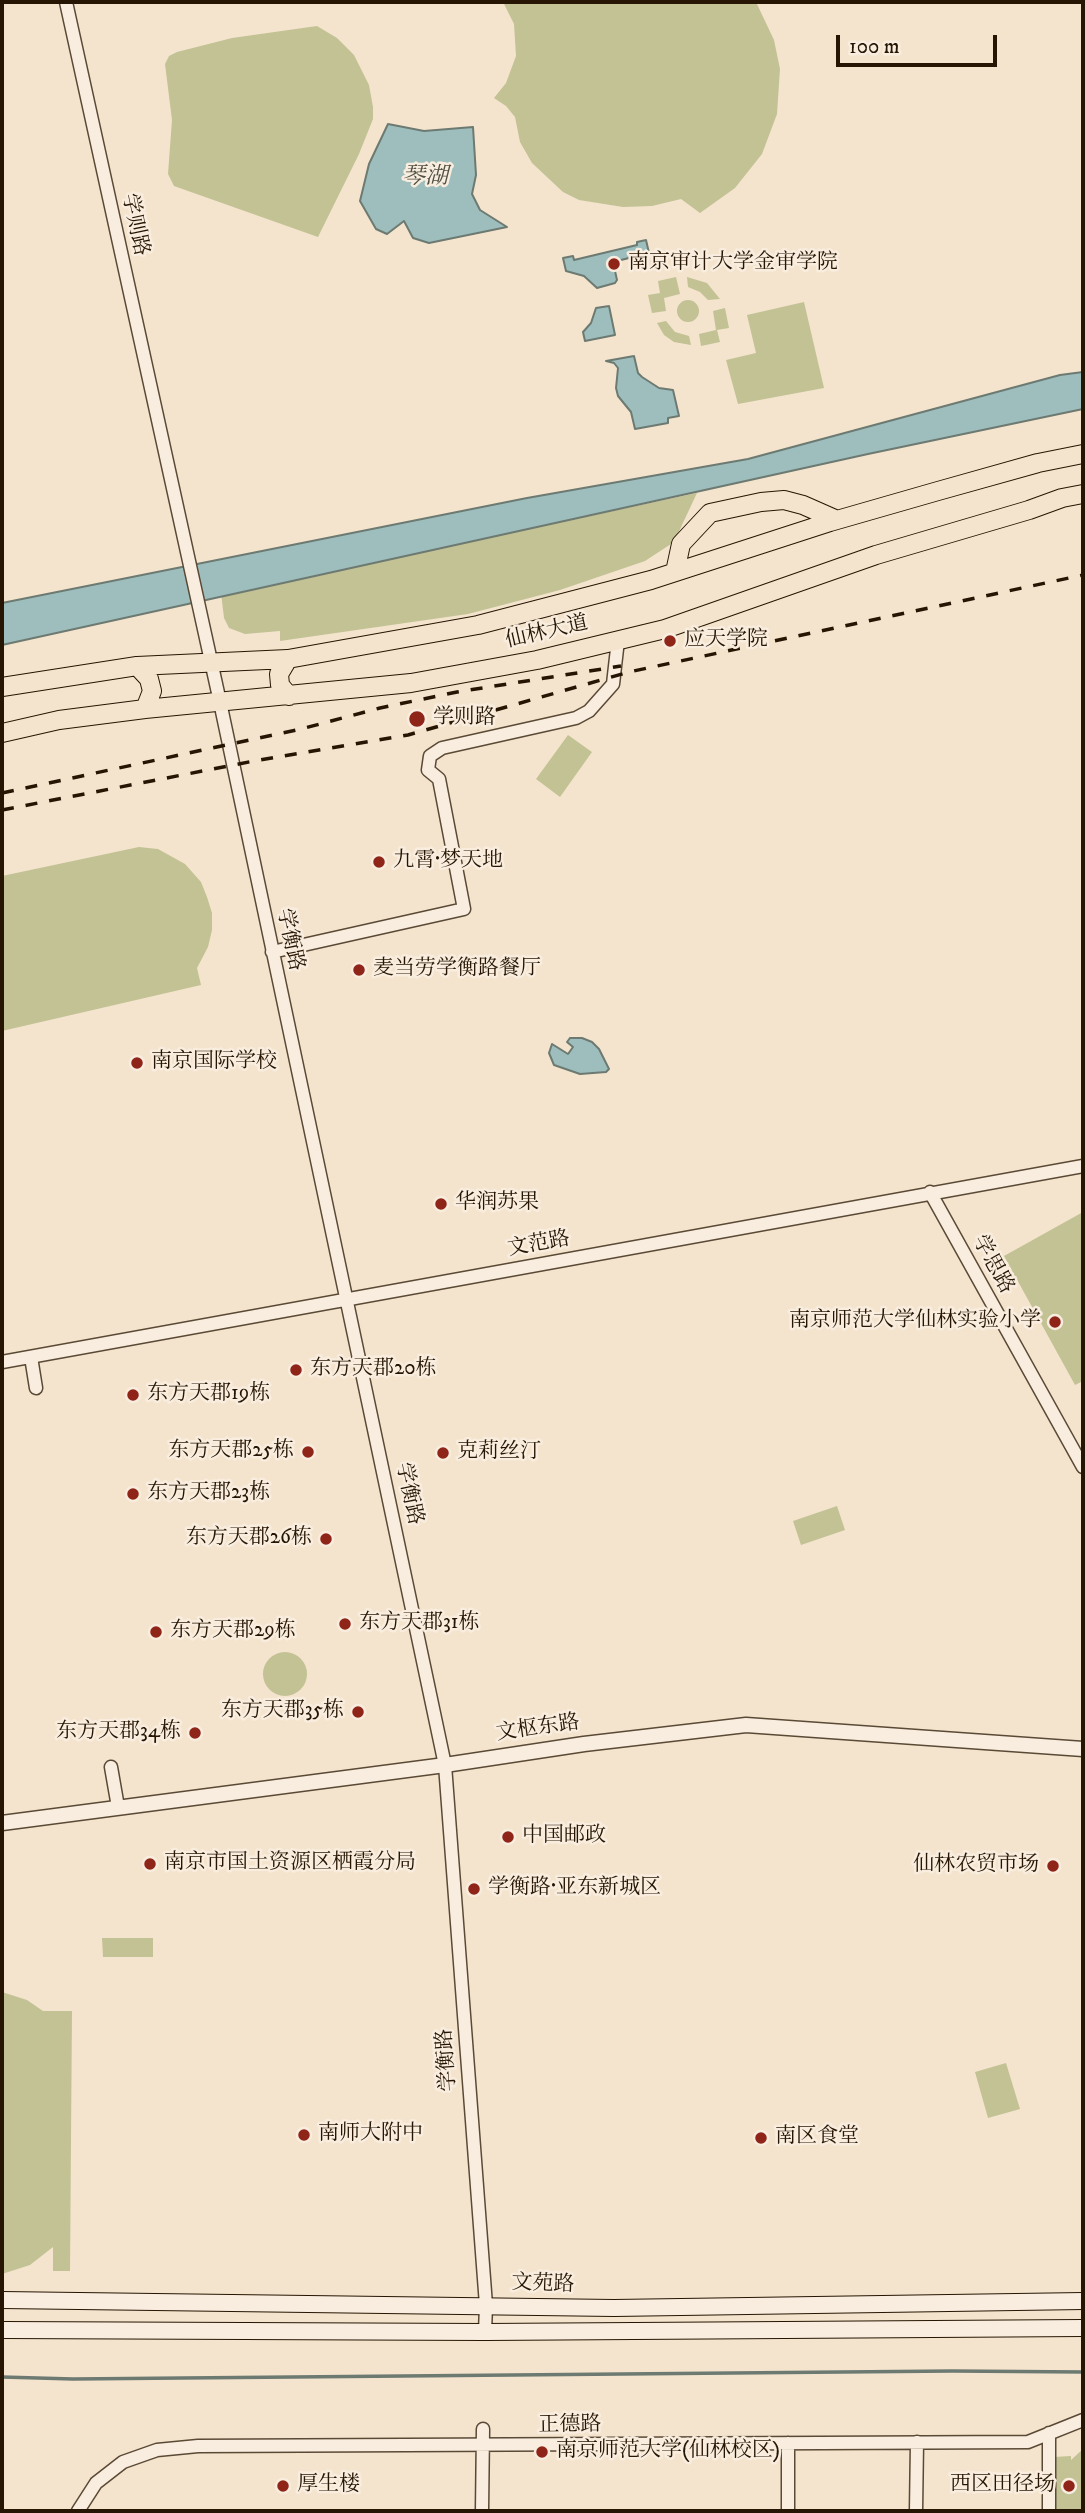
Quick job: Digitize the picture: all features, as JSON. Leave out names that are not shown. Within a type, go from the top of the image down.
[{"type":"main road","name":"仙林大道","points":[[2,687],[137,666],[288,659],[478,625],[675,572],[837,520],[1038,463],[1083,454]]},
{"type":"main road","name":"仙林大道","points":[[2,733],[59,720],[145,709],[411,683],[537,660],[665,629],[876,555],[1083,494]]},
{"type":"main road","points":[[675,572],[681,544],[710,513],[784,500],[837,520]]},
{"type":"main road","points":[[288,659],[279,674],[280,685],[289,696]]},
{"type":"main road","points":[[137,666],[149,678],[152,691],[145,709]]},
{"type":"main road","name":"文苑路","points":[[2,2300],[614,2308],[1083,2301]]},
{"type":"main road","points":[[2,2330],[485,2332],[1083,2328]]},
{"type":"street","name":"学则路","points":[[66,2],[220,702]]},
{"type":"street","points":[[272,952],[464,909],[439,779],[430,773],[427,765],[430,756],[442,748],[576,718],[589,711],[613,684],[618,640]]},
{"type":"street","name":"学衡路","points":[[220,702],[445,1765],[486,2305],[485,2332]]},
{"type":"street","name":"文范路","points":[[2,1362],[1083,1166]]},
{"type":"street","name":"学思路","points":[[930,1192],[1083,1467]]},
{"type":"street","points":[[31,1357],[36,1388]]},
{"type":"street","name":"文枢东路","points":[[2,1823],[445,1765],[584,1744],[746,1725],[1083,1749]]},
{"type":"street","points":[[111,1767],[118,1807]]},
{"type":"street","name":"正德路","points":[[78,2511],[96,2483],[123,2462],[157,2450],[198,2446],[1028,2442],[1083,2420]]},
{"type":"street","points":[[482,2511],[483,2429]]},
{"type":"street","points":[[1049,2433],[1049,2511]]},
{"type":"street","points":[[916,2442],[916,2511]]},
{"type":"street","points":[[788,2443],[788,2511]]},
{"type":"green space","points":[[503,2],[756,2],[774,40],[780,69],[777,114],[762,154],[735,188],[700,213],[681,199],[652,206],[623,207],[579,200],[563,192],[532,163],[520,142],[515,117],[506,106],[494,98],[506,83],[516,56],[514,24]]},
{"type":"green space","points":[[317,26],[337,38],[354,55],[369,85],[373,107],[373,119],[359,154],[318,237],[174,186],[168,174],[172,120],[165,64],[169,56],[232,38]]},
{"type":"green space","points":[[676,277],[680,294],[664,298],[666,311],[652,313],[648,295],[660,293],[658,281]]},
{"type":"green space","points":[[687,277],[707,283],[720,299],[708,300],[700,292],[688,287]]},
{"type":"green space","points":[[688,300],[698,307],[699,311],[692,321],[688,322],[678,315],[677,311],[684,301]]},
{"type":"green space","points":[[804,302],[824,388],[738,404],[726,360],[756,353],[747,315]]},
{"type":"green space","points":[[725,308],[729,328],[717,330],[720,342],[701,346],[699,334],[716,330],[713,311]]},
{"type":"green space","points":[[666,321],[675,332],[689,336],[691,345],[674,342],[664,335],[657,323]]},
{"type":"green space","points":[[697,493],[674,542],[645,561],[560,590],[468,614],[280,641],[280,631],[245,634],[229,628],[224,618],[221,593]]},
{"type":"green space","points":[[568,735],[592,752],[560,797],[536,779]]},
{"type":"green space","points":[[139,847],[158,849],[185,864],[201,882],[212,913],[212,930],[208,947],[197,968],[201,985],[2,1031],[2,876]]},
{"type":"green space","points":[[1083,1212],[1083,1381],[1075,1385],[1004,1256]]},
{"type":"green space","points":[[837,1506],[845,1530],[801,1545],[793,1521]]},
{"type":"green space","points":[[285,1652],[301,1658],[307,1674],[301,1690],[285,1696],[269,1690],[263,1674],[269,1658]]},
{"type":"green space","points":[[102,1938],[153,1938],[153,1957],[103,1957]]},
{"type":"green space","points":[[2,1992],[27,2000],[43,2011],[72,2011],[70,2271],[53,2271],[53,2247],[30,2265],[2,2274]]},
{"type":"green space","points":[[1006,2063],[1020,2109],[988,2118],[975,2072]]},
{"type":"green space","name":"西区田径场","points":[[1083,2449],[1083,2511],[1054,2511],[1054,2457],[1071,2456],[1071,2460]]},
{"type":"water","name":"琴湖","points":[[388,124],[424,131],[473,127],[476,175],[472,194],[480,210],[507,227],[429,243],[413,238],[404,221],[387,234],[376,229],[360,201],[369,164]]},
{"type":"water","points":[[646,240],[649,253],[613,262],[617,280],[615,283],[597,288],[584,276],[566,271],[563,258],[573,256],[574,260],[637,245],[637,242]]},
{"type":"water","points":[[609,306],[615,335],[585,341],[583,332],[591,323],[596,308]]},
{"type":"water","points":[[634,356],[638,373],[642,377],[659,388],[673,390],[679,416],[668,418],[668,423],[635,429],[631,412],[618,396],[618,368],[614,363],[606,361]]},
{"type":"water","points":[[1083,372],[1083,409],[2,645],[2,603],[527,498],[748,459],[1060,375]]},
{"type":"water","points":[[570,1038],[582,1038],[592,1042],[599,1049],[609,1069],[606,1072],[580,1074],[554,1065],[549,1053],[552,1044],[568,1054],[573,1047],[567,1042]]},
{"type":"waterway","points":[[2,2377],[73,2379],[1083,2372]]},
{"type":"railway","points":[[2,810],[254,761],[408,735],[629,672],[1083,575]]},
{"type":"railway","points":[[2,793],[301,729],[380,708],[457,692],[621,666]]},
{"type":"place","name":"南京审计大学金审学院","points":[[614,264]]},
{"type":"place","name":"应天学院","points":[[670,641]]},
{"type":"place","name":"学则路","points":[[417,719]]},
{"type":"place","name":"九霄·梦天地","points":[[379,862]]},
{"type":"place","name":"麦当劳学衡路餐厅","points":[[359,970]]},
{"type":"place","name":"南京国际学校","points":[[137,1063]]},
{"type":"place","name":"华润苏果","points":[[441,1204]]},
{"type":"place","name":"南京师范大学仙林实验小学","points":[[1055,1322]]},
{"type":"place","name":"东方天郡20栋","points":[[296,1370]]},
{"type":"place","name":"东方天郡19栋","points":[[133,1395]]},
{"type":"place","name":"东方天郡25栋","points":[[308,1452]]},
{"type":"place","name":"克莉丝汀","points":[[443,1453]]},
{"type":"place","name":"东方天郡23栋","points":[[133,1494]]},
{"type":"place","name":"东方天郡26栋","points":[[326,1539]]},
{"type":"place","name":"东方天郡31栋","points":[[345,1624]]},
{"type":"place","name":"东方天郡29栋","points":[[156,1632]]},
{"type":"place","name":"东方天郡35栋","points":[[358,1712]]},
{"type":"place","name":"东方天郡34栋","points":[[195,1733]]},
{"type":"place","name":"中国邮政","points":[[508,1837]]},
{"type":"place","name":"南京市国土资源区栖霞分局","points":[[150,1864]]},
{"type":"place","name":"仙林农贸市场","points":[[1053,1866]]},
{"type":"place","name":"学衡路·亚东新城区","points":[[474,1889]]},
{"type":"place","name":"南师大附中","points":[[304,2135]]},
{"type":"place","name":"南区食堂","points":[[761,2138]]},
{"type":"place","name":"南京师范大学(仙林校区)","points":[[542,2452]]},
{"type":"place","name":"厚生楼","points":[[283,2486]]},
{"type":"place","name":"西区田径场","points":[[1069,2486]]}]
